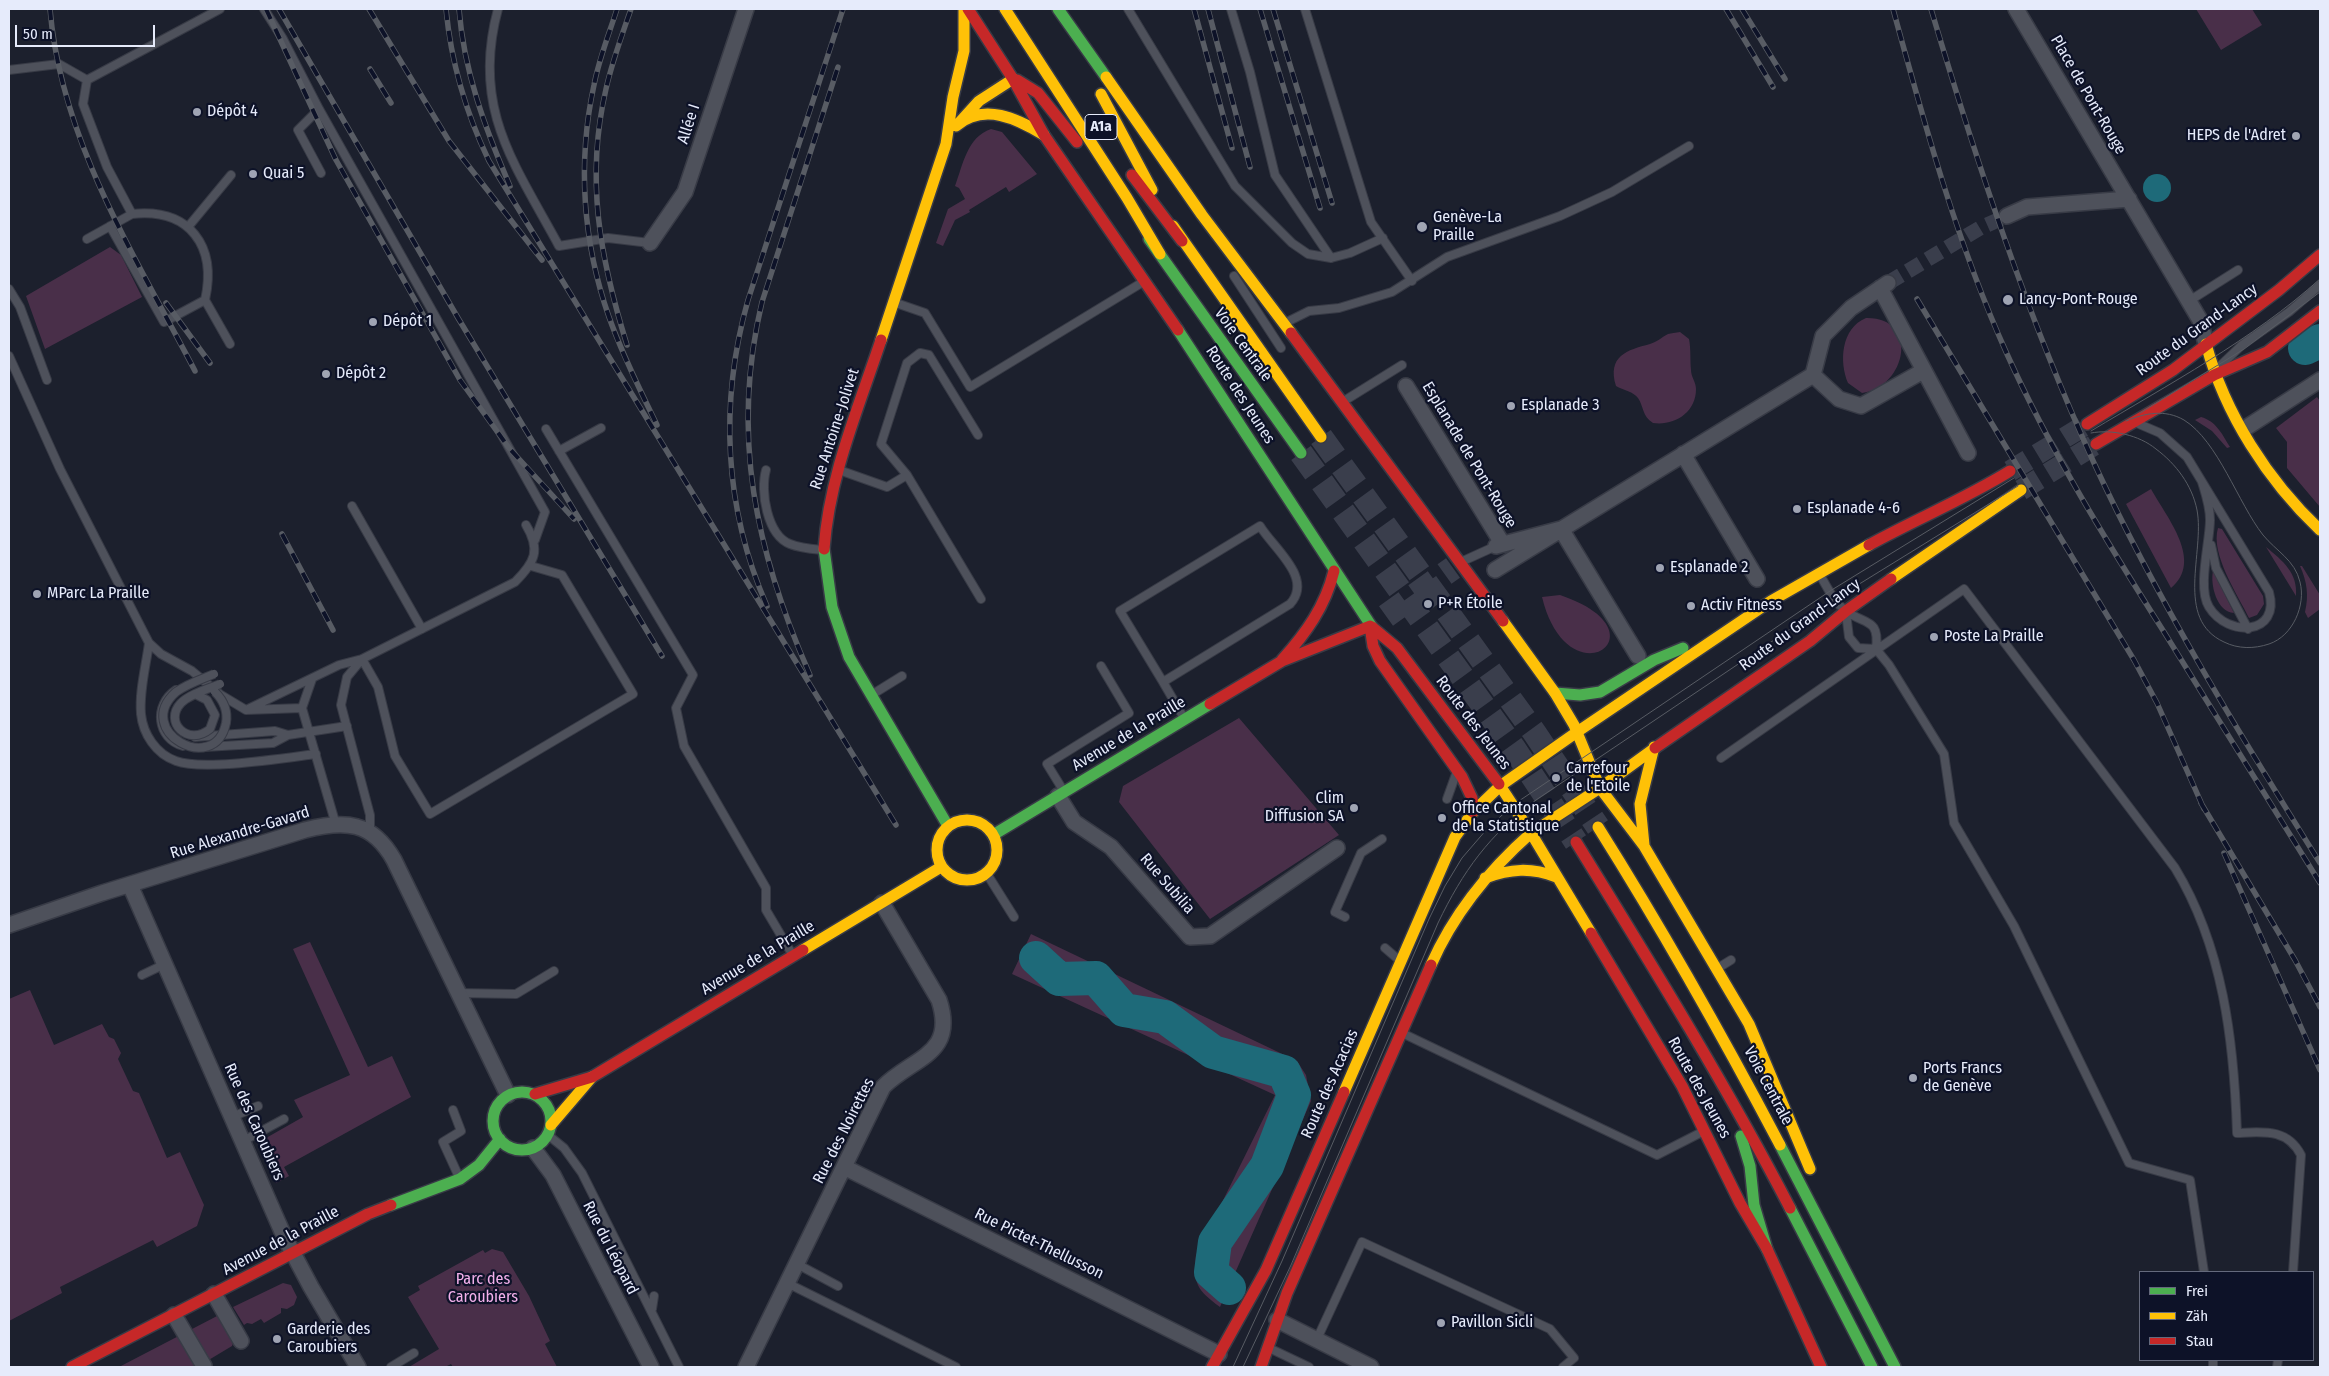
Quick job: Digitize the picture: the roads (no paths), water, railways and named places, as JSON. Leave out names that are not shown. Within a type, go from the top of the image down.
[{"type":"main road","name":"Rue Antoine-Jolivet","points":[[948,826],[850,657],[839,632],[832,607],[824,550],[826,519],[837,470],[946,144],[953,97],[964,51],[964,9]]},
{"type":"main road","name":"Route des Jeunes","points":[[968,9],[1013,79],[1044,135],[1201,363],[1334,572],[1374,623],[1397,648],[1500,786]]},
{"type":"main road","points":[[1005,9],[1127,198],[1160,254]]},
{"type":"main road","points":[[1057,9],[1202,215],[1342,402],[1457,565],[1555,693],[1577,732],[1600,788],[1644,846],[1749,1024],[1814,1179]]},
{"type":"main road","points":[[1057,9],[1153,192],[1182,241]]},
{"type":"main road","name":"Rue Antoine-Jolivet","points":[[946,144],[959,123],[978,102],[1013,79]]},
{"type":"main road","points":[[1013,79],[1038,93],[1051,107],[1160,254]]},
{"type":"main road","points":[[959,123],[983,114],[999,113],[1044,135]]},
{"type":"main road","name":"A1a","points":[[1122,160],[1143,192],[1182,241]]},
{"type":"main road","name":"Voie Centrale","points":[[1182,241],[1321,437]]},
{"type":"main road","name":"Voie Centrale","points":[[1160,254],[1301,453]]},
{"type":"main road","name":"Route du Grand-Lancy","points":[[2087,424],[2173,370],[2279,290],[2320,255]]},
{"type":"main road","points":[[2096,444],[2214,375],[2267,352],[2320,311]]},
{"type":"main road","points":[[2206,344],[2214,375],[2244,429],[2282,491],[2297,509],[2320,530]]},
{"type":"main road","points":[[2173,370],[2198,368],[2214,375]]},
{"type":"main road","name":"Route du Grand-Lancy","points":[[1577,732],[1771,601],[1916,519],[1982,488],[2010,471]]},
{"type":"main road","name":"Route du Grand-Lancy","points":[[1600,788],[1654,747],[1810,641],[1846,611],[1942,542],[2021,490]]},
{"type":"main road","name":"Avenue de la Praille","points":[[1282,661],[1304,636],[1324,606],[1334,572]]},
{"type":"main road","points":[[1374,623],[1373,646],[1380,661],[1457,770],[1472,798],[1473,812]]},
{"type":"main road","name":"Avenue de la Praille","points":[[993,835],[1282,661],[1347,637],[1374,623]]},
{"type":"main road","points":[[1555,693],[1580,695],[1600,692],[1654,660],[1723,632]]},
{"type":"main road","points":[[1473,812],[1500,786],[1577,732]]},
{"type":"main road","points":[[1644,846],[1640,804],[1654,747]]},
{"type":"main road","points":[[1500,786],[1531,833]]},
{"type":"main road","points":[[1261,1367],[1277,1320],[1400,1032],[1445,934],[1458,912],[1484,878],[1531,833],[1600,788]]},
{"type":"main road","name":"Route des Acacias","points":[[1216,1360],[1266,1270],[1455,837],[1473,812]]},
{"type":"main road","points":[[971,820],[983,825],[993,835],[997,852],[987,874],[969,881],[960,880],[952,877],[941,867],[937,858],[938,841],[948,826],[957,822],[971,820]]},
{"type":"main road","name":"Voie Centrale","points":[[1598,827],[1669,941],[1722,1034],[1896,1367]]},
{"type":"main road","name":"Route des Jeunes","points":[[1531,833],[1674,1072],[1706,1130],[1740,1203],[1767,1249],[1821,1367]]},
{"type":"main road","points":[[1576,842],[1763,1156],[1872,1367]]},
{"type":"main road","name":"Avenue de la Praille","points":[[535,1094],[592,1077],[941,867]]},
{"type":"main road","points":[[1484,878],[1518,868],[1536,869],[1556,877]]},
{"type":"main road","points":[[1698,1044],[1746,1147],[1754,1205],[1767,1249]]},
{"type":"main road","name":"Avenue de la Praille","points":[[549,1130],[592,1077]]},
{"type":"main road","points":[[518,1092],[535,1094],[547,1106],[549,1130],[542,1143],[533,1148],[517,1150],[500,1139],[494,1128],[493,1116],[496,1106],[508,1095],[518,1092]]},
{"type":"main road","name":"Avenue de la Praille","points":[[75,1366],[368,1214],[460,1179],[479,1165],[500,1139]]},
{"type":"main road","points":[[1838,1232],[1896,1367]]},
{"type":"street","name":"Allée I","points":[[650,243],[685,192],[746,9]]},
{"type":"street","name":"Place de Pont-Rouge","points":[[2016,9],[2200,320],[2206,344]]},
{"type":"street","points":[[2007,216],[2027,207],[2129,200]]},
{"type":"street","points":[[1923,371],[1861,406],[1839,398],[1813,375],[1823,336],[1852,308],[1884,285],[1923,371],[1968,454]]},
{"type":"street","name":"Esplanade de Pont-Rouge","points":[[1495,570],[1813,375]]},
{"type":"street","points":[[2244,429],[2320,380]]},
{"type":"street","name":"Esplanade de Pont-Rouge","points":[[1406,386],[1499,544],[1561,529]]},
{"type":"street","points":[[1683,454],[1757,579]]},
{"type":"street","points":[[1561,529],[1638,656]]},
{"type":"street","name":"Rue Subilia","points":[[1061,794],[1074,822],[1111,847],[1190,937],[1210,936],[1337,848]]},
{"type":"street","name":"Rue Alexandre-Gavard","points":[[9,925],[305,830],[352,824],[370,831],[386,845],[457,994],[508,1095]]},
{"type":"street","name":"Rue des Caroubiers","points":[[130,885],[293,1254],[358,1367]]},
{"type":"street","name":"Rue des Noirettes","points":[[746,1367],[883,1087],[892,1078],[931,1052],[940,1040],[944,1028],[944,1015],[939,1000],[882,903]]},
{"type":"street","name":"Rue du Léopard","points":[[533,1148],[553,1175],[651,1367]]},
{"type":"street","name":"Rue Pictet-Thellusson","points":[[844,1167],[1216,1360]]},
{"type":"street","points":[[214,1294],[241,1341]]},
{"type":"street","points":[[174,1315],[204,1366]]},
{"type":"street","points":[[1277,1320],[1371,1367]]},
{"type":"lane","points":[[86,80],[220,9]]},
{"type":"lane","points":[[246,710],[339,665],[362,659],[515,582],[531,566],[535,540],[545,512],[319,109],[283,38],[264,9]]},
{"type":"lane","points":[[498,9],[490,35],[489,92],[494,114],[508,152],[559,246],[608,238],[650,243]]},
{"type":"lane","points":[[1128,9],[1235,186],[1292,243],[1308,254],[1331,258],[1383,238]]},
{"type":"lane","points":[[1231,9],[1250,72],[1275,175],[1331,258]]},
{"type":"lane","points":[[1305,9],[1371,222],[1412,280]]},
{"type":"lane","points":[[9,70],[59,64],[86,80]]},
{"type":"lane","points":[[86,80],[83,104],[106,167],[132,214]]},
{"type":"lane","points":[[319,109],[298,130],[320,172]]},
{"type":"lane","points":[[1283,325],[1309,311],[1339,308],[1392,292],[1447,257],[1560,216],[1612,192],[1690,146]]},
{"type":"lane","points":[[188,227],[231,175]]},
{"type":"lane","points":[[87,239],[132,214],[150,212],[165,214],[188,227],[206,258],[209,280],[205,300],[230,344]]},
{"type":"lane","points":[[1202,215],[1237,280],[1281,348]]},
{"type":"lane","points":[[110,226],[164,322],[205,300]]},
{"type":"lane","points":[[2189,301],[2238,270]]},
{"type":"lane","points":[[894,303],[925,313],[970,387],[1049,344],[1144,281]]},
{"type":"lane","points":[[2214,375],[2226,358],[2289,312],[2320,286]]},
{"type":"lane","points":[[9,289],[20,307],[47,380]]},
{"type":"lane","points":[[978,435],[929,355],[920,354],[907,363],[880,444],[907,475],[981,599]]},
{"type":"lane","points":[[9,356],[60,469],[149,643],[161,654],[192,671],[221,695],[246,710],[302,708]]},
{"type":"lane","points":[[1342,402],[1402,365]]},
{"type":"lane","points":[[2132,422],[2146,425],[2172,441],[2187,457],[2269,592],[2271,605],[2267,616],[2259,624],[2248,629],[2226,623],[2208,606],[2205,586],[2209,504],[2202,482]]},
{"type":"lane","points":[[560,451],[601,428]]},
{"type":"lane","points":[[546,430],[693,675],[676,708],[684,746],[766,888],[766,910],[793,956]]},
{"type":"lane","points":[[766,470],[764,477],[767,508],[776,532],[790,544],[824,550]]},
{"type":"lane","points":[[837,470],[887,487],[907,475]]},
{"type":"lane","points":[[352,506],[422,629]]},
{"type":"lane","points":[[526,525],[535,540]]},
{"type":"lane","points":[[1163,682],[1290,604],[1297,596],[1299,588],[1296,577],[1278,547],[1269,541],[1260,526],[1120,611],[1185,720]]},
{"type":"lane","points":[[2209,531],[2216,568],[2248,629]]},
{"type":"lane","points":[[1457,565],[1499,544]]},
{"type":"lane","points":[[362,659],[378,687],[395,756],[430,814],[633,694],[562,574],[531,566]]},
{"type":"lane","points":[[1820,575],[1846,611],[1849,637],[1858,648],[1876,649],[1889,664],[1944,754],[1954,823],[2014,926],[2128,1163],[2190,1180],[2204,1271]]},
{"type":"lane","points":[[1721,758],[1964,589],[2174,868],[2194,902],[2217,969],[2230,1031],[2237,1133],[2275,1132],[2282,1134],[2292,1141],[2301,1155],[2294,1271]]},
{"type":"lane","points":[[1846,611],[1870,622],[1878,637],[1876,649]]},
{"type":"lane","points":[[149,643],[140,697],[141,716],[148,739],[166,756],[186,764],[207,764],[316,754]]},
{"type":"lane","points":[[362,659],[347,677],[341,705],[370,815],[370,831]]},
{"type":"lane","points":[[1061,794],[1047,764],[1129,712],[1101,666]]},
{"type":"lane","points":[[214,674],[190,684],[183,688],[176,692],[167,704],[164,722],[174,739],[182,745],[186,746],[191,748],[202,747],[208,745],[220,736],[226,716],[223,702],[215,692],[198,684],[188,686],[181,688],[168,696],[161,709],[162,728],[173,742],[188,748],[195,747],[202,747],[209,747],[249,745],[273,743],[288,736],[347,726]]},
{"type":"lane","points":[[871,695],[902,676]]},
{"type":"lane","points":[[312,679],[302,708],[336,825]]},
{"type":"lane","points":[[220,684],[196,694],[188,698],[182,702],[176,712],[176,722],[185,734],[198,737],[210,729],[214,720],[213,709],[207,700],[197,695],[190,696],[184,699],[176,708],[174,721],[180,731],[186,735],[192,737],[204,737],[275,731],[288,736]]},
{"type":"lane","points":[[1446,799],[1457,770]]},
{"type":"lane","points":[[1345,917],[1335,912],[1361,853],[1382,839]]},
{"type":"lane","points":[[987,874],[1014,917]]},
{"type":"lane","points":[[1385,948],[1400,961]]},
{"type":"lane","points":[[1717,968],[1731,960]]},
{"type":"lane","points":[[142,975],[165,964]]},
{"type":"lane","points":[[457,994],[516,994],[554,971]]},
{"type":"lane","points":[[1400,1032],[1657,1155],[1706,1130]]},
{"type":"lane","points":[[232,1117],[258,1106]]},
{"type":"lane","points":[[452,1110],[461,1132],[443,1142],[460,1179]]},
{"type":"lane","points":[[243,1141],[284,1119]]},
{"type":"lane","points":[[549,1130],[582,1173],[652,1309],[679,1367]]},
{"type":"lane","points":[[618,1242],[628,1243]]},
{"type":"lane","points":[[1317,1339],[1362,1242],[1550,1329],[1574,1358],[1563,1367]]},
{"type":"lane","points":[[797,1264],[838,1286]]},
{"type":"lane","points":[[787,1283],[956,1367]]},
{"type":"lane","points":[[652,1309],[654,1296]]},
{"type":"lane","points":[[1268,1347],[1310,1367]]},
{"type":"lane","points":[[391,1367],[414,1353]]},
{"type":"water","points":[[2157,174],[2167,178],[2171,188],[2167,198],[2157,202],[2147,198],[2143,188],[2147,178]]},
{"type":"waterway","points":[[2305,348],[2320,341]]},
{"type":"waterway","points":[[1036,958],[1059,979],[1096,978],[1124,1010],[1165,1017],[1213,1052],[1284,1072],[1294,1095],[1267,1166],[1215,1242],[1211,1272],[1229,1288]]},
{"type":"tunnel","points":[[1888,283],[1980,228],[2007,216]]},
{"type":"tunnel","points":[[2010,471],[2087,424]]},
{"type":"tunnel","points":[[1321,437],[1534,732],[1598,827]]},
{"type":"tunnel","points":[[2021,490],[2096,444]]},
{"type":"tunnel","points":[[1301,453],[1513,747],[1576,842]]},
{"type":"tunnel","points":[[1386,616],[1453,568]]},
{"type":"tram line","points":[[2091,431],[2238,342],[2294,301],[2320,279]]},
{"type":"tram line","points":[[2140,413],[2244,349],[2320,292]]},
{"type":"tram line","points":[[2091,433],[2125,434],[2142,440],[2170,461],[2187,484],[2197,510],[2196,601],[2200,618],[2209,631],[2224,642],[2246,648],[2258,647],[2277,640],[2285,634],[2296,619],[2301,600],[2298,574],[2290,562],[2263,535],[2217,457],[2196,430],[2184,420],[2170,414],[2148,414],[2126,421]]},
{"type":"tram line","points":[[1233,1367],[1282,1261],[1429,919],[1445,886],[1462,858],[1487,829],[1513,805],[1830,591],[2014,478]]},
{"type":"tram line","points":[[1243,1367],[1291,1265],[1438,923],[1457,887],[1491,841],[1519,813],[1536,800],[1835,599],[2018,486]]},
{"type":"railway","points":[[50,9],[57,58],[69,105],[85,151],[126,241],[195,371]]},
{"type":"railway","points":[[266,9],[336,160],[460,380],[509,448],[574,519]]},
{"type":"railway","points":[[279,9],[458,318],[662,656]]},
{"type":"railway","points":[[369,9],[449,141],[542,260]]},
{"type":"railway","points":[[446,9],[448,29],[461,87],[473,124],[489,161],[896,825]]},
{"type":"railway","points":[[459,9],[466,55],[477,99],[492,143],[510,186]]},
{"type":"railway","points":[[617,9],[604,47],[589,114],[584,173],[585,202],[593,260],[609,317],[625,358],[657,425]]},
{"type":"railway","points":[[627,345],[609,281],[598,218],[596,187],[600,122],[606,89],[631,9]]},
{"type":"railway","points":[[767,606],[753,569],[734,493],[730,455],[733,377],[748,300],[843,9]]},
{"type":"railway","points":[[1194,9],[1232,148]]},
{"type":"railway","points":[[1208,9],[1250,167]]},
{"type":"railway","points":[[1260,9],[1320,208]]},
{"type":"railway","points":[[1273,9],[1332,203]]},
{"type":"railway","points":[[1726,9],[1773,87]]},
{"type":"railway","points":[[1742,9],[1785,79]]},
{"type":"railway","points":[[1893,9],[1957,227],[1989,312],[2024,390],[2061,461],[2101,530],[2320,883]]},
{"type":"railway","points":[[1931,9],[1985,182],[2025,295],[2094,463],[2172,616],[2230,716],[2320,863]]},
{"type":"railway","points":[[810,675],[775,584],[763,538],[754,493],[749,446],[748,400],[753,351],[762,302],[838,67]]},
{"type":"railway","points":[[370,69],[391,103]]},
{"type":"railway","points":[[1917,299],[2134,660],[2157,703],[2204,809]]},
{"type":"railway","points":[[166,303],[210,363]]},
{"type":"railway","points":[[282,534],[333,630]]},
{"type":"railway","points":[[2201,803],[2295,960],[2320,1007]]},
{"type":"railway","points":[[2224,853],[2320,1070]]},
{"type":"place","name":"Dépôt 4","points":[[197,112]]},
{"type":"place","name":"HEPS de l'Adret","points":[[2296,136]]},
{"type":"place","name":"Quai 5","points":[[253,174]]},
{"type":"place","name":"Genève-La Praille","points":[[1422,227]]},
{"type":"place","name":"Lancy-Pont-Rouge","points":[[2008,300]]},
{"type":"place","name":"Dépôt 1","points":[[373,322]]},
{"type":"place","name":"Dépôt 2","points":[[326,374]]},
{"type":"place","name":"Esplanade 3","points":[[1511,406]]},
{"type":"place","name":"Esplanade 4-6","points":[[1797,509]]},
{"type":"place","name":"Esplanade 2","points":[[1660,568]]},
{"type":"place","name":"MParc La Praille","points":[[37,594]]},
{"type":"place","name":"P+R Étoile","points":[[1428,604]]},
{"type":"place","name":"Activ Fitness","points":[[1691,606]]},
{"type":"place","name":"Poste La Praille","points":[[1934,637]]},
{"type":"place","name":"Carrefour de l'Etoile","points":[[1556,778]]},
{"type":"place","name":"Clim Diffusion SA","points":[[1354,808]]},
{"type":"place","name":"Office Cantonal de la Statistique","points":[[1442,818]]},
{"type":"place","name":"Ports Francs de Genève","points":[[1913,1078]]},
{"type":"place","name":"Pavillon Sicli","points":[[1441,1323]]},
{"type":"place","name":"Garderie des Caroubiers","points":[[277,1339]]},
{"type":"park label","name":"Parc des Caroubiers","points":[[483,1289]]}]
